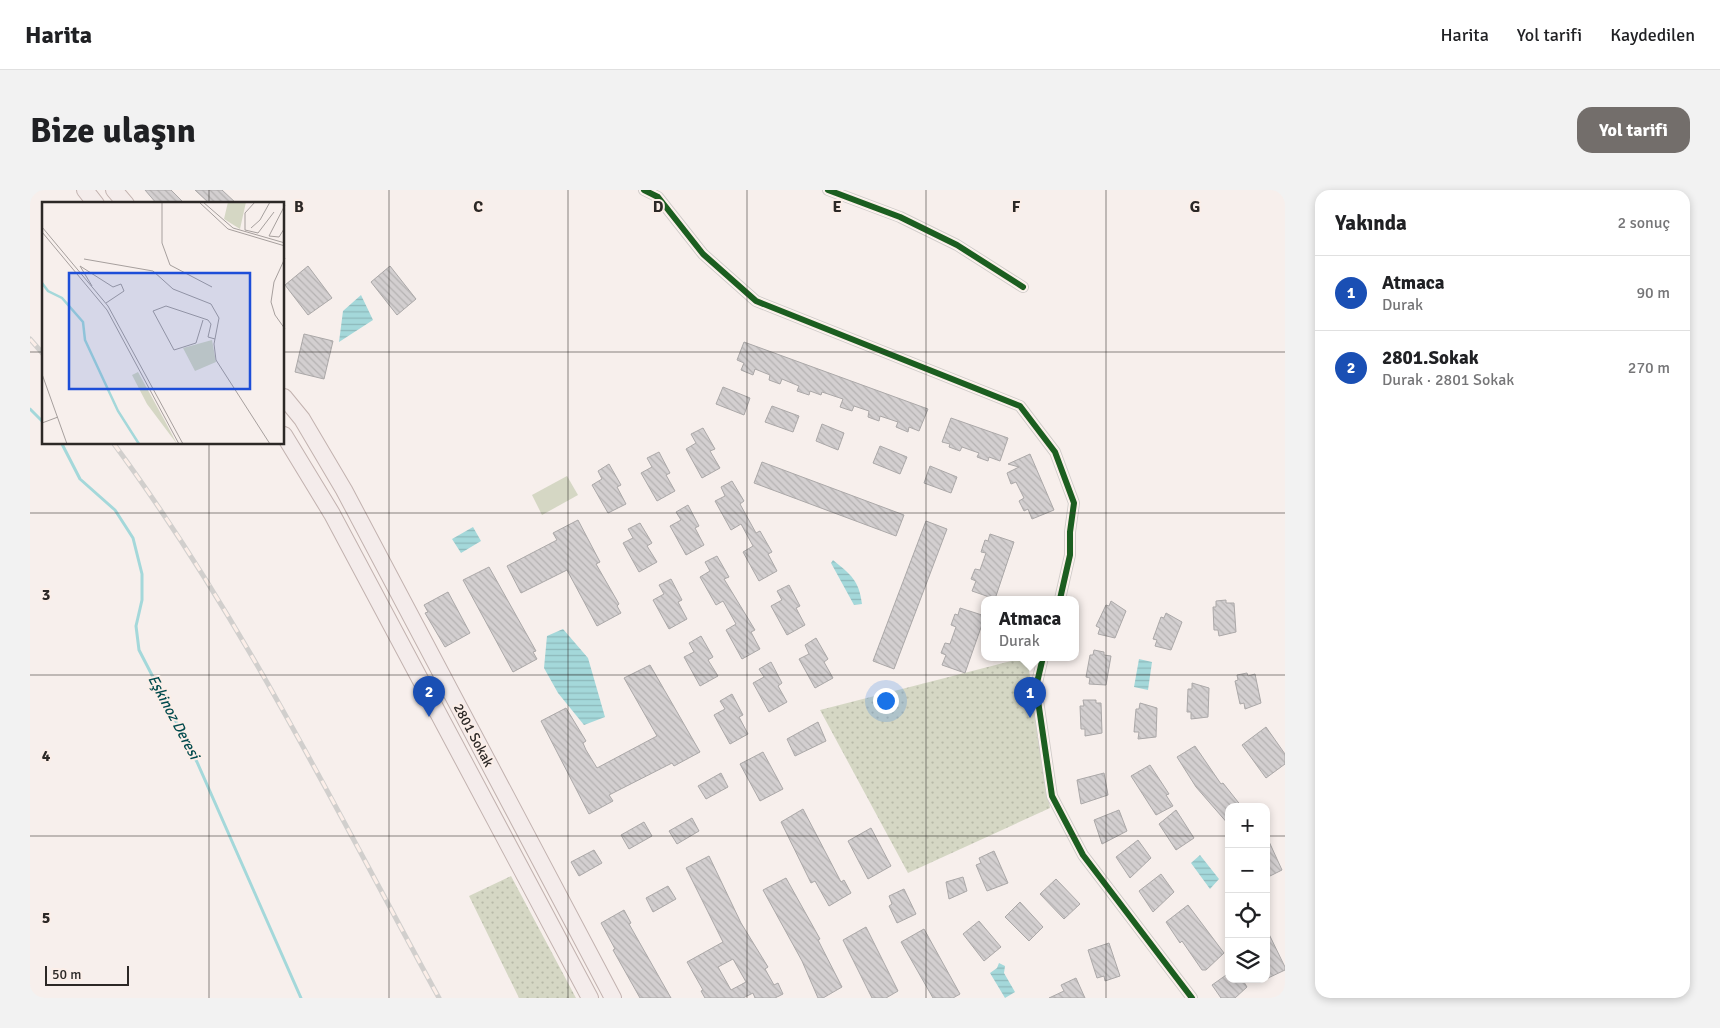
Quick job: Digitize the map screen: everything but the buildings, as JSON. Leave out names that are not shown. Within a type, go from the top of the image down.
[{"type":"main road","points":[[85,190],[94,202]]},
{"type":"main road","points":[[114,190],[124,202]]},
{"type":"main road","name":"2801 Sokak","points":[[285,399],[302,419],[344,490],[613,998]]},
{"type":"main road","name":"2801 Sokak","points":[[285,436],[332,514],[590,998]]},
{"type":"street","points":[[644,190],[658,196],[703,254],[756,301],[1020,406],[1055,452],[1074,503],[1070,532],[1070,555],[1061,596]]},
{"type":"street","points":[[828,190],[908,221],[957,246],[1023,287]]},
{"type":"street","points":[[1042,661],[1036,687],[1052,796],[1083,855],[1192,998]]},
{"type":"green space","points":[[567,476],[578,495],[542,515],[532,495]]},
{"type":"green space","points":[[1011,661],[1028,661],[1050,808],[908,873],[820,710]]},
{"type":"green space","points":[[511,876],[576,998],[519,998],[469,896]]},
{"type":"water","points":[[361,295],[373,320],[339,342],[343,311]]},
{"type":"water","points":[[473,527],[481,541],[461,553],[452,539]]},
{"type":"water","points":[[833,560],[856,583],[862,604],[854,605],[831,563]]},
{"type":"water","points":[[563,629],[588,658],[605,717],[584,725],[558,693],[544,668],[547,636]]},
{"type":"water","points":[[1139,659],[1152,662],[1148,690],[1134,687]]},
{"type":"water","points":[[1200,855],[1219,879],[1210,889],[1191,863]]},
{"type":"water","points":[[999,963],[1005,966],[1004,973],[1015,992],[1005,998],[990,973],[997,968]]},
{"type":"waterway","name":"Eşkinoz Deresi","points":[[30,409],[42,421]]},
{"type":"waterway","name":"Eşkinoz Deresi","points":[[63,445],[80,479],[115,510],[133,538],[142,574],[142,600],[136,626],[139,650],[197,762],[301,998]]},
{"type":"railway","points":[[30,339],[42,353]]},
{"type":"railway","points":[[115,445],[160,509],[245,645],[286,715],[439,998]]},
{"type":"cycle path","points":[[644,190],[658,197],[703,254],[756,301],[1020,406],[1055,452],[1074,503],[1070,532],[1070,555],[1061,596]]},
{"type":"cycle path","points":[[828,190],[900,217],[957,245],[1023,287]]},
{"type":"cycle path","points":[[1042,661],[1036,687],[1052,796],[1083,855],[1192,998]]},
{"type":"place","name":"2801.Sokak","points":[[429,717]]},
{"type":"place","name":"Atmaca","points":[[1030,718]]}]
